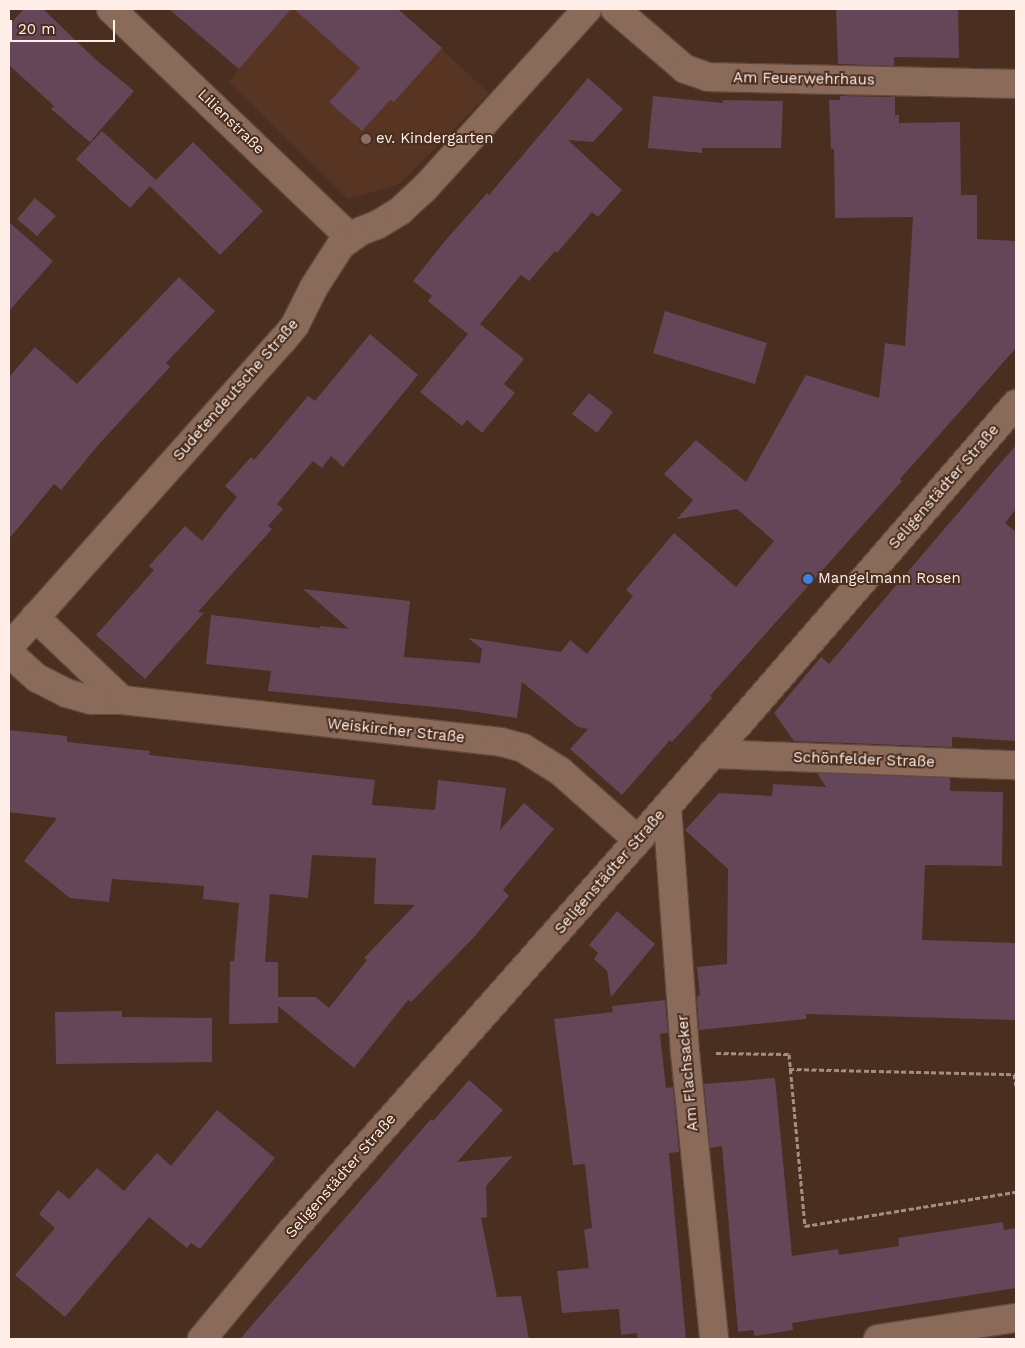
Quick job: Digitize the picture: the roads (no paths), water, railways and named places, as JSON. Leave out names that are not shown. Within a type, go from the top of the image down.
[{"type":"street","name":"Lilienstraße","points":[[111,9],[350,238]]},
{"type":"street","name":"Sudetendeutsche Straße","points":[[9,647],[283,340],[295,325],[314,287],[333,257],[350,238],[400,211],[424,189],[587,9]]},
{"type":"street","name":"Am Feuerwehrhaus","points":[[615,9],[685,69],[708,77],[1016,84]]},
{"type":"street","name":"Seligenstädter Straße","points":[[202,1339],[290,1233],[638,840],[1016,404]]},
{"type":"street","points":[[35,617],[122,700]]},
{"type":"street","name":"Weiskircher Straße","points":[[9,653],[36,678],[66,693],[91,700],[122,700],[500,742],[522,748],[541,758],[560,772],[638,840]]},
{"type":"street","name":"Schönfelder Straße","points":[[712,754],[1016,765]]},
{"type":"street","name":"Am Flachsacker","points":[[666,807],[685,1052],[714,1339]]},
{"type":"street","points":[[878,1339],[1016,1318]]},
{"type":"place","name":"ev. Kindergarten","points":[[366,139]]},
{"type":"place","name":"Mangelmann Rosen","points":[[808,579]]}]
